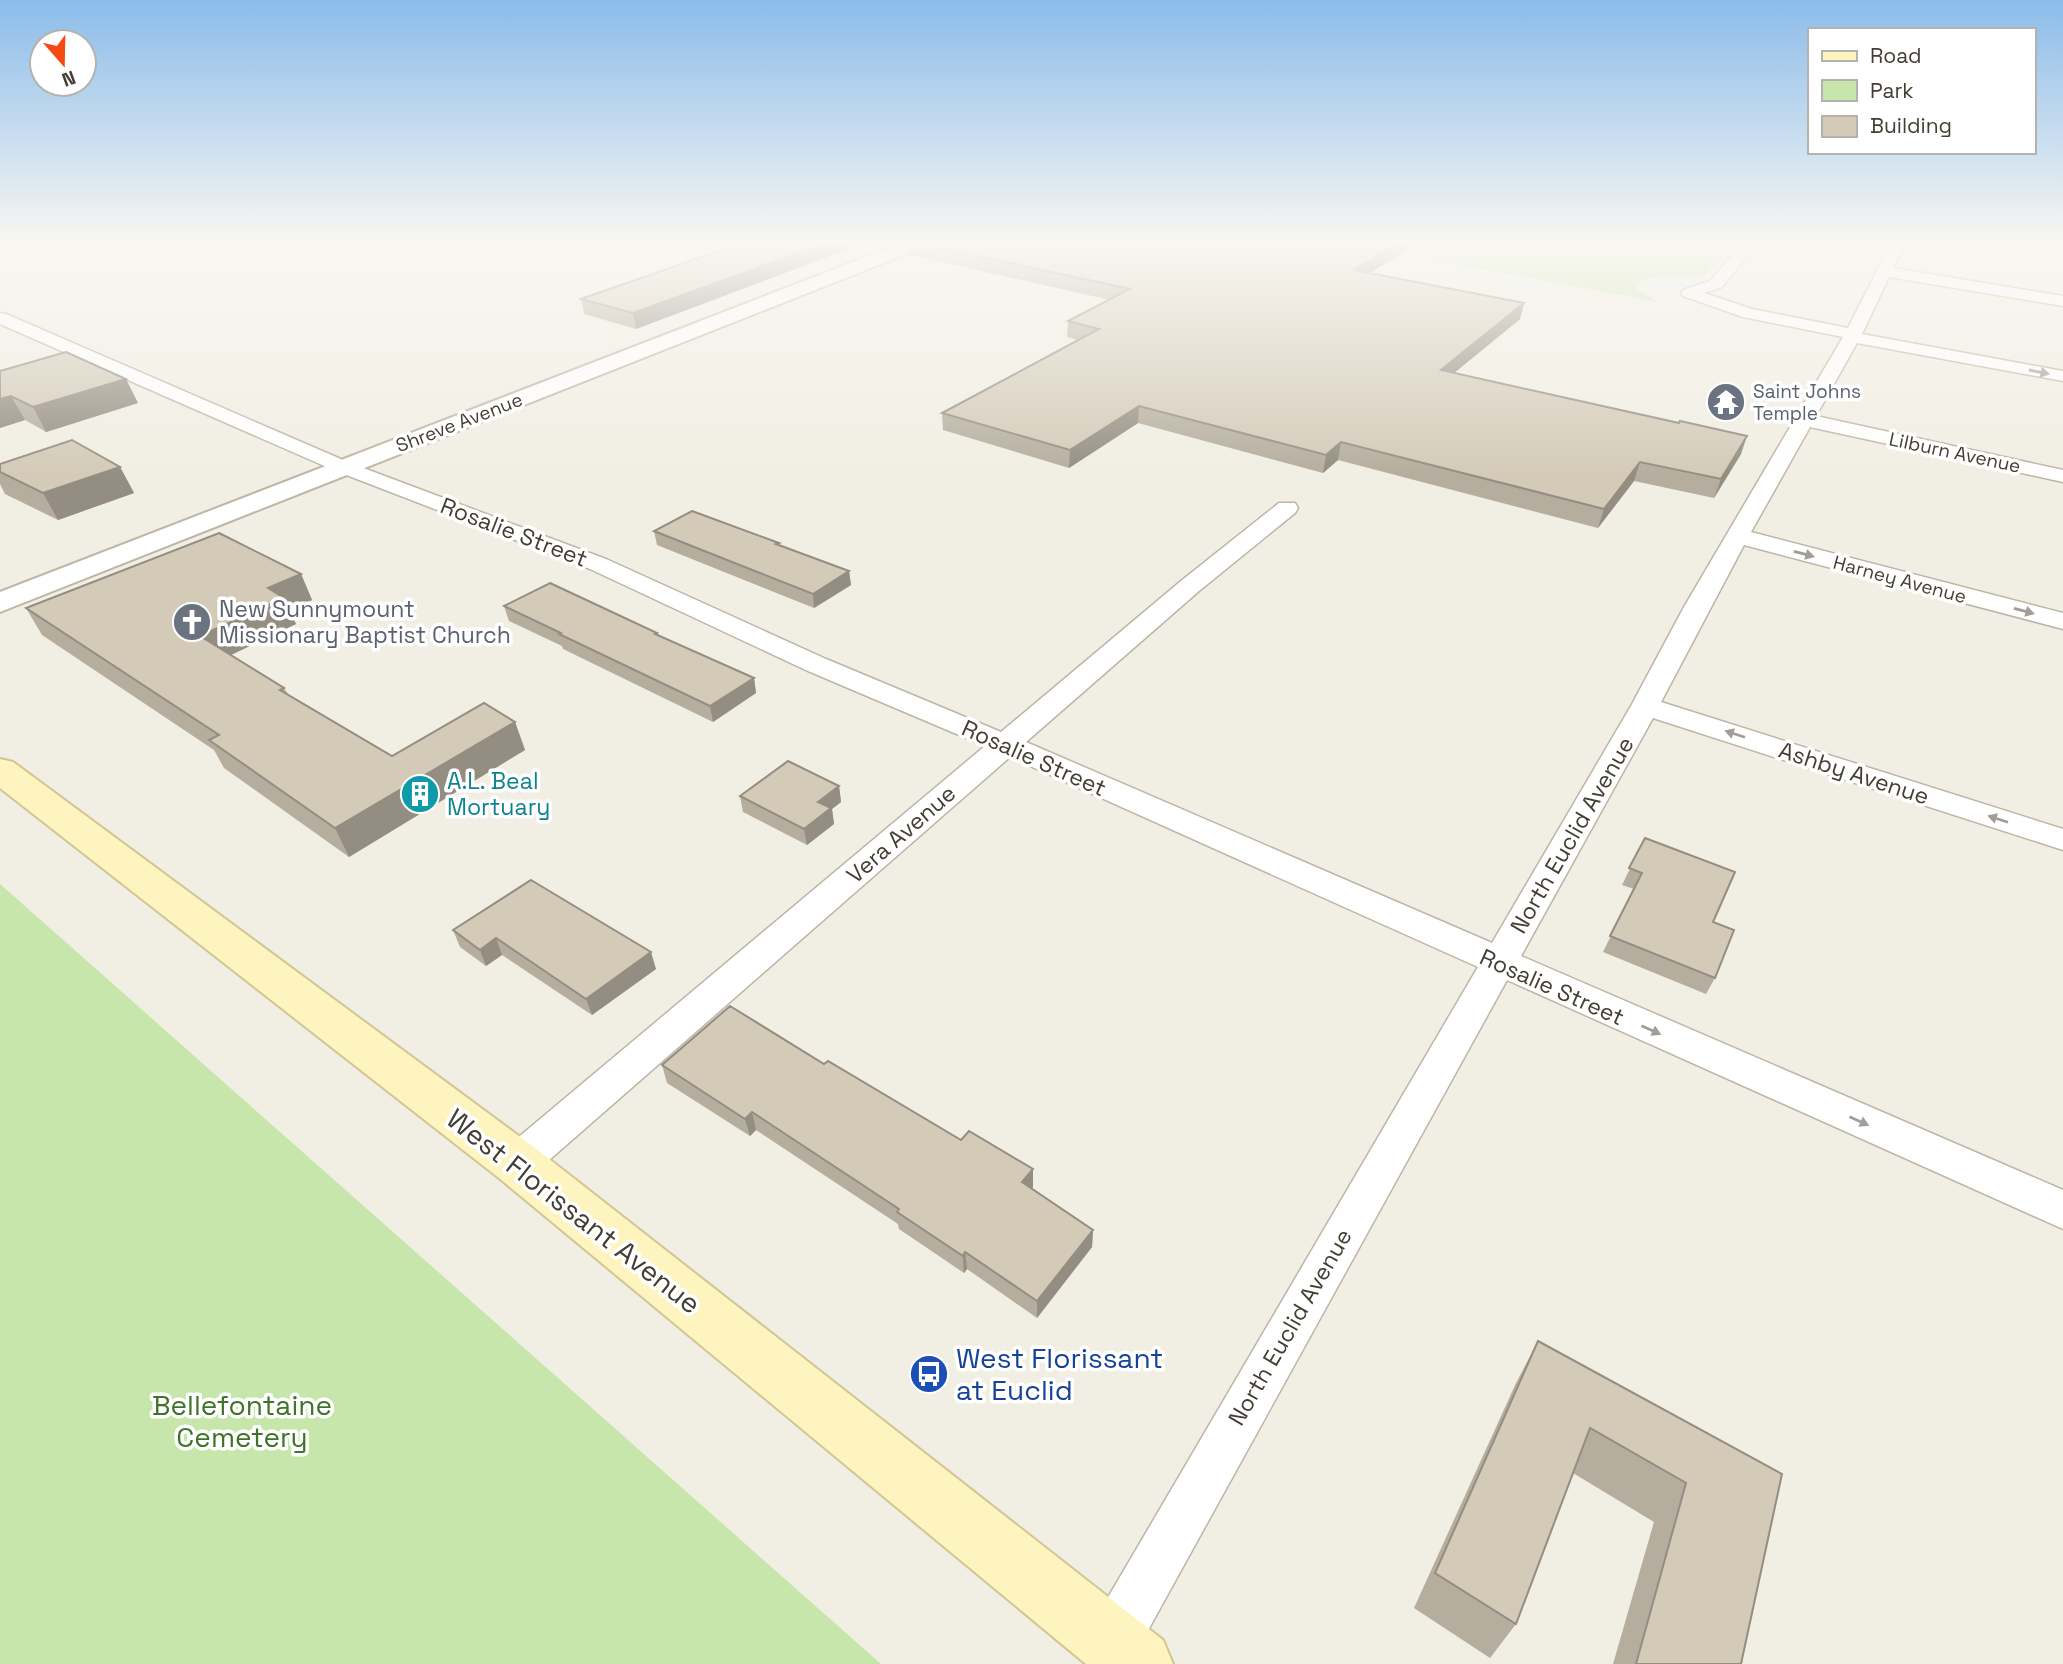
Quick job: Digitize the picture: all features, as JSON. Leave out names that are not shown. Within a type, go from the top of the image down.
[{"type":"main road","name":"West Florissant Avenue","points":[[0,770],[517,1163],[1125,1653]]},
{"type":"street","name":"Rosalie Street","points":[[6,321],[343,467],[598,564],[817,665],[1005,744],[1499,964],[2063,1210]]},
{"type":"street","name":"Shreve Avenue","points":[[0,603],[719,321]]},
{"type":"street","points":[[1782,321],[2063,376]]},
{"type":"street","name":"North Euclid Avenue","points":[[1125,1653],[1499,964],[1645,706],[1696,607],[1806,420],[1860,321]]},
{"type":"street","name":"Lilburn Avenue","points":[[1806,420],[2063,476]]},
{"type":"street","name":"Vera Avenue","points":[[517,1163],[1190,586],[1287,508]]},
{"type":"street","name":"Harney Avenue","points":[[1738,536],[2063,621]]},
{"type":"street","name":"Ashby Avenue","points":[[1645,706],[2063,840]]},
{"type":"green space","name":"Bellefontaine Cemetery","points":[[0,884],[881,1664],[0,1664]]},
{"type":"building","points":[[1068,321],[1502,321],[1441,370],[1747,436],[1721,479],[1640,462],[1604,509],[1341,442],[1326,455],[1139,406],[1070,450],[942,413],[1099,329]]},
{"type":"building","points":[[66,352],[126,379],[33,407],[11,396],[0,399],[0,371]]},
{"type":"building","points":[[72,440],[120,467],[43,493],[0,472],[0,464]]},
{"type":"building","points":[[692,511],[849,571],[813,594],[654,531]]},
{"type":"building","points":[[219,533],[301,574],[268,588],[284,598],[200,636],[284,688],[280,690],[392,756],[484,703],[515,722],[335,828],[209,740],[219,735],[26,608]]},
{"type":"building","points":[[550,583],[754,678],[710,706],[504,606]]},
{"type":"building","points":[[788,761],[839,786],[818,802],[831,808],[804,829],[740,796]]},
{"type":"building","points":[[1645,838],[1735,872],[1713,922],[1734,930],[1715,978],[1610,936],[1642,873],[1629,868]]},
{"type":"building","points":[[531,880],[651,952],[586,999],[496,938],[480,950],[453,930]]},
{"type":"building","points":[[730,1006],[824,1064],[828,1061],[961,1140],[969,1131],[1033,1169],[1022,1182],[1093,1230],[1037,1301],[965,1252],[963,1256],[897,1212],[899,1209],[752,1112],[745,1119],[662,1065]]},
{"type":"building","points":[[1538,1341],[1782,1474],[1741,1664],[1636,1664],[1686,1483],[1590,1428],[1516,1624],[1435,1573]]},
{"type":"place","name":"Saint Johns Temple","points":[[1726,402]]},
{"type":"place","name":"New Sunnymount Missionary Baptist Church","points":[[192,622]]},
{"type":"place","name":"A.L. Beal Mortuary","points":[[420,794]]},
{"type":"place","name":"West Florissant at Euclid","points":[[929,1374]]}]
